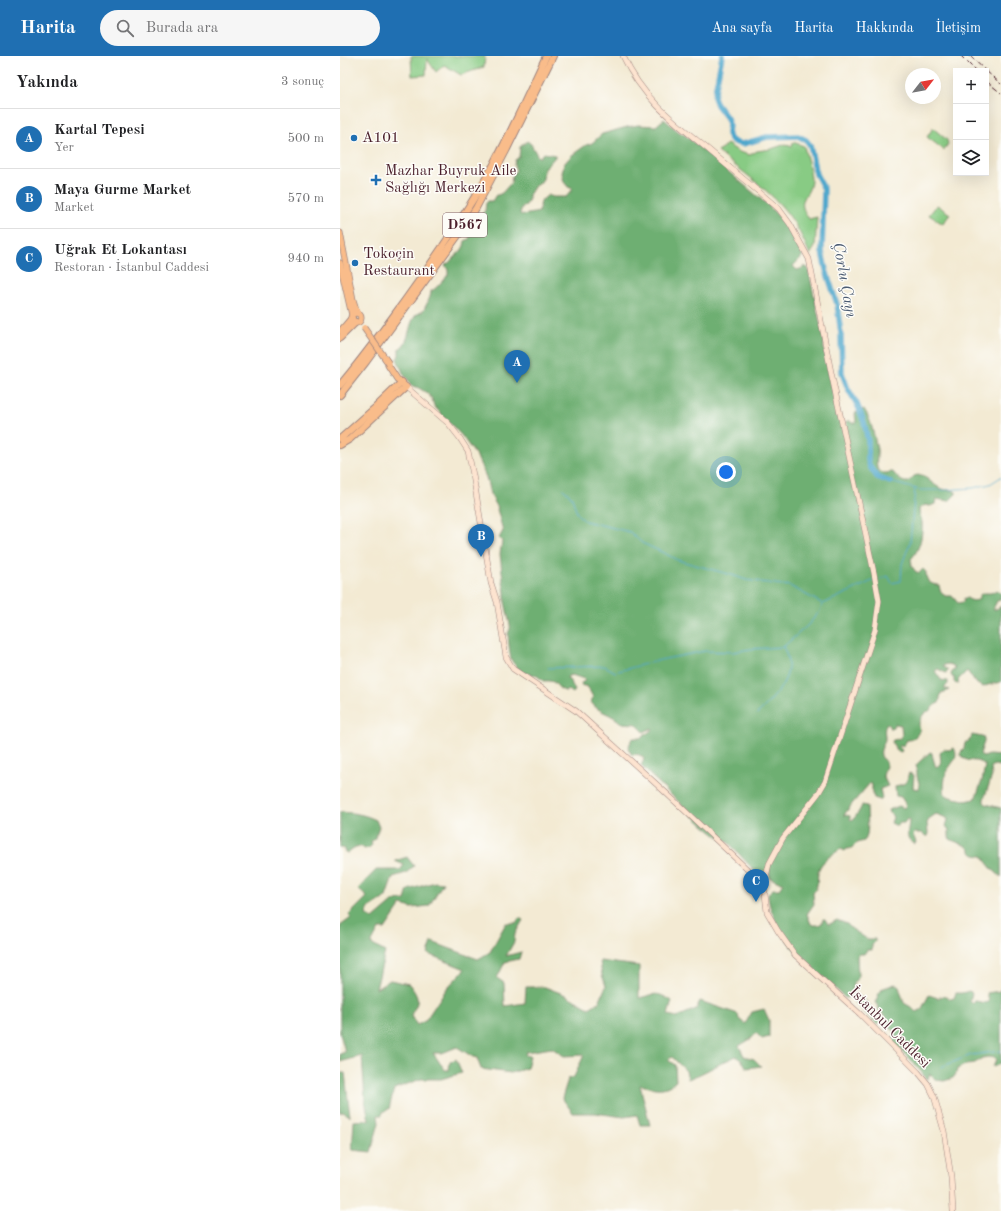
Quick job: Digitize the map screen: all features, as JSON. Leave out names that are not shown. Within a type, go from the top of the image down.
[{"type":"highway","name":"D567","points":[[340,386],[439,253],[468,209],[513,127],[546,56]]},
{"type":"highway","name":"D567","points":[[340,395],[366,362],[457,237],[476,208],[533,97],[552,56]]},
{"type":"highway","points":[[340,332],[356,318]]},
{"type":"highway","points":[[340,338],[356,318]]},
{"type":"highway","points":[[340,439],[404,385]]},
{"type":"highway","points":[[340,445],[350,439],[404,385]]},
{"type":"main road","points":[[340,233],[356,318]]},
{"type":"main road","points":[[340,263],[356,318],[388,365],[404,385]]},
{"type":"street","name":"İstanbul Caddesi","points":[[623,56],[633,76],[661,110],[779,209],[790,224],[807,255],[879,601],[875,630],[830,769],[818,794],[783,838],[769,864],[764,886],[767,912],[795,955],[876,1029],[928,1084],[934,1096],[946,1142],[951,1177],[953,1211]]},
{"type":"street","points":[[404,385],[448,423],[468,451],[491,583],[497,602],[506,657],[513,669],[576,711],[665,792],[764,886]]},
{"type":"green space","points":[[411,56],[485,56],[484,67],[461,75],[444,65],[436,72],[427,59],[426,75],[412,76]]},
{"type":"green space","points":[[664,119],[769,206],[780,218],[802,250],[802,257],[793,266],[797,270],[803,268],[804,266],[808,268],[824,341],[824,350],[836,408],[845,431],[847,428],[846,422],[849,420],[852,423],[856,423],[855,413],[864,409],[869,418],[874,434],[877,449],[877,466],[880,472],[893,472],[904,482],[908,482],[914,476],[923,476],[941,488],[956,492],[956,494],[949,501],[936,499],[935,504],[930,506],[925,505],[919,509],[922,522],[922,532],[919,547],[911,559],[912,566],[915,571],[919,573],[923,569],[926,572],[926,578],[929,582],[939,585],[940,590],[945,596],[952,596],[958,603],[963,602],[964,598],[978,600],[980,595],[983,593],[991,593],[997,590],[1001,594],[1000,600],[997,601],[993,609],[997,609],[1001,606],[1001,682],[983,687],[977,684],[967,671],[958,680],[959,683],[956,684],[954,682],[954,677],[953,678],[951,675],[952,671],[955,670],[954,666],[949,664],[944,665],[943,666],[948,670],[946,673],[938,669],[935,671],[941,680],[948,681],[948,684],[944,688],[949,690],[941,693],[939,703],[926,712],[920,720],[920,730],[917,735],[907,740],[904,745],[899,746],[902,750],[901,752],[896,749],[892,741],[899,739],[902,735],[901,725],[895,724],[892,728],[890,728],[887,723],[885,727],[885,739],[881,755],[886,762],[883,776],[888,786],[880,789],[882,798],[880,800],[874,798],[872,793],[872,785],[870,783],[844,815],[850,816],[850,819],[852,820],[862,805],[867,806],[868,830],[866,839],[845,851],[841,849],[825,860],[819,869],[817,884],[813,893],[814,904],[807,914],[811,924],[820,924],[822,923],[823,919],[825,919],[828,924],[837,920],[847,924],[867,939],[875,939],[875,942],[872,945],[872,950],[867,950],[864,954],[859,954],[857,956],[858,976],[853,983],[853,995],[850,997],[845,998],[823,978],[788,942],[778,926],[769,903],[768,894],[773,889],[779,889],[784,884],[770,878],[769,869],[766,870],[762,877],[760,877],[729,843],[704,826],[641,766],[644,759],[642,756],[632,755],[628,748],[632,739],[641,738],[653,729],[652,728],[644,732],[636,724],[621,723],[614,717],[597,709],[591,702],[593,697],[587,686],[582,686],[581,683],[585,681],[584,679],[572,675],[568,676],[567,678],[571,682],[575,691],[573,693],[569,690],[565,691],[559,688],[552,682],[543,681],[537,676],[521,671],[513,662],[508,636],[510,626],[505,602],[500,554],[502,541],[499,538],[503,531],[498,508],[490,494],[486,477],[477,457],[462,436],[434,406],[432,399],[427,393],[417,387],[411,386],[397,359],[399,349],[403,346],[407,338],[413,319],[417,314],[424,310],[431,291],[436,288],[448,275],[448,270],[445,265],[461,251],[465,241],[469,239],[473,228],[477,225],[481,215],[485,211],[486,203],[488,201],[492,201],[496,195],[502,193],[511,183],[512,176],[516,170],[514,165],[515,160],[519,157],[520,147],[527,141],[531,144],[538,157],[540,157],[543,153],[555,155],[555,157],[544,169],[543,179],[534,187],[529,195],[526,205],[522,207],[520,214],[523,215],[539,212],[541,201],[548,195],[553,197],[566,197],[573,189],[568,187],[564,182],[562,173],[564,164],[572,155],[586,145],[592,143],[602,134],[638,125],[656,126]]},
{"type":"green space","points":[[933,128],[947,140],[948,144],[944,150],[927,137]]},
{"type":"green space","points":[[793,142],[804,146],[811,178],[811,185],[804,198],[803,206],[809,219],[817,217],[815,247],[810,255],[803,239],[788,214],[772,196],[718,152],[727,144],[739,152],[750,155],[757,151],[783,145],[792,146]]},
{"type":"green space","points":[[937,205],[950,214],[943,224],[929,215]]},
{"type":"green space","points":[[972,735],[984,738],[980,754],[984,757],[989,755],[1001,756],[1001,766],[994,765],[991,767],[992,776],[984,802],[986,804],[1001,808],[1001,877],[991,868],[982,856],[973,854],[966,846],[950,839],[949,830],[946,826],[948,820],[947,818],[936,814],[930,818],[927,823],[927,837],[922,833],[915,833],[913,835],[916,842],[915,844],[911,842],[908,837],[909,819],[897,826],[891,823],[893,817],[889,810],[899,806],[904,808],[906,805],[901,797],[896,796],[895,787],[906,782],[909,773],[914,775],[913,788],[919,789],[916,765],[930,752],[932,753],[936,767],[941,764],[940,753],[944,749],[949,750],[954,748],[956,755],[946,775],[944,792],[950,797],[966,801],[975,799],[982,781],[985,765],[978,761],[965,759],[960,754],[965,743],[970,740]]},
{"type":"green space","points":[[340,812],[359,814],[376,820],[379,827],[374,840],[371,841],[372,845],[369,848],[364,849],[361,846],[353,848],[348,853],[345,852],[343,848],[340,848]]},
{"type":"green space","points":[[407,857],[414,866],[406,873],[393,877],[386,897],[369,908],[366,915],[373,919],[394,901],[405,900],[408,890],[435,882],[443,883],[429,906],[412,908],[401,905],[385,929],[379,929],[371,944],[385,952],[376,989],[390,980],[409,984],[417,998],[416,1005],[411,1016],[417,1025],[425,1021],[447,988],[465,969],[428,954],[432,942],[478,959],[490,952],[506,923],[516,923],[519,918],[523,920],[515,934],[514,942],[506,956],[521,952],[519,959],[505,962],[497,978],[504,983],[505,1006],[525,1003],[526,987],[545,987],[566,995],[589,1008],[599,1002],[606,986],[602,975],[600,961],[639,966],[639,998],[656,994],[667,998],[672,1001],[668,1015],[677,1017],[696,1009],[700,1001],[738,1014],[739,1019],[745,1024],[752,1012],[764,1009],[769,1020],[769,1037],[762,1039],[756,1033],[752,1038],[739,1046],[744,1056],[754,1059],[761,1066],[747,1068],[736,1056],[688,1079],[686,1071],[672,1057],[668,1060],[675,1065],[676,1081],[663,1088],[640,1085],[650,1125],[640,1125],[637,1115],[624,1117],[595,1113],[573,1113],[562,1098],[568,1079],[574,1077],[584,1055],[564,1056],[552,1048],[526,1052],[525,1055],[530,1056],[527,1068],[511,1073],[481,1069],[477,1058],[457,1047],[442,1053],[433,1053],[445,1070],[449,1070],[450,1062],[456,1059],[462,1073],[441,1079],[421,1079],[394,1089],[389,1109],[383,1112],[382,1115],[378,1115],[379,1123],[371,1152],[352,1150],[354,1121],[369,1120],[365,1100],[362,1056],[340,1062],[340,1054],[345,1052],[340,1033],[340,926],[351,918],[349,915],[367,897],[358,889],[376,870],[400,870],[404,865],[395,861]]},
{"type":"green space","points":[[895,984],[899,987],[904,1003],[916,1012],[921,1010],[929,995],[938,998],[943,996],[951,999],[954,998],[956,993],[969,991],[972,993],[970,1001],[973,1004],[975,1001],[985,1003],[989,1002],[987,993],[1000,991],[1001,988],[1001,1064],[1000,1063],[993,1067],[996,1060],[995,1058],[982,1058],[975,1063],[967,1064],[957,1069],[953,1078],[944,1081],[936,1080],[930,1074],[928,1080],[891,1039],[895,1036],[895,1032],[887,1024],[888,1021],[885,1015],[879,1012],[879,1008],[875,1003],[881,989]]},
{"type":"green space","points":[[861,997],[870,1005],[880,1022],[877,1025],[853,1001]]},
{"type":"green space","points":[[340,1073],[345,1073],[350,1116],[343,1112],[340,1113]]},
{"type":"waterway","name":"Çorlu Çayı","points":[[722,56],[714,97],[717,105],[727,118],[729,124],[728,134],[731,140],[743,144],[767,137],[798,136],[806,140],[810,145],[816,174],[824,189],[822,252],[837,304],[841,334],[842,373],[864,422],[868,441],[868,461],[870,467],[877,477],[890,482]]},
{"type":"waterway","points":[[890,482],[920,490],[945,490],[973,488],[990,484],[1001,477]]},
{"type":"waterway","points":[[563,489],[572,497],[577,514],[585,521],[630,532],[642,543],[677,560],[746,580],[790,586],[823,604],[872,581]]},
{"type":"waterway","points":[[881,579],[888,576],[892,583],[901,581],[902,564],[910,543],[915,489]]},
{"type":"waterway","points":[[548,668],[605,666],[615,672],[660,660],[705,651],[733,652],[750,649],[783,647],[808,625],[820,611],[822,605]]},
{"type":"waterway","points":[[757,714],[771,700],[787,676],[787,657],[783,647]]},
{"type":"waterway","points":[[941,1067],[971,1055],[1001,1051]]},
{"type":"railway","points":[[961,56],[973,68]]},
{"type":"railway","points":[[970,56],[983,68]]},
{"type":"railway","points":[[989,74],[1001,84]]},
{"type":"railway","points":[[989,83],[1001,93]]},
{"type":"place","name":"A101","points":[[354,138]]},
{"type":"place","name":"Mazhar Buyruk Aile Sağlığı Merkezi","points":[[376,180]]},
{"type":"place","name":"Tokoçin Restaurant","points":[[355,263]]},
{"type":"place","name":"Kartal Tepesi","points":[[517,383]]},
{"type":"place","name":"Maya Gurme Market","points":[[481,557]]},
{"type":"place","name":"Uğrak Et Lokantası","points":[[756,902]]}]
